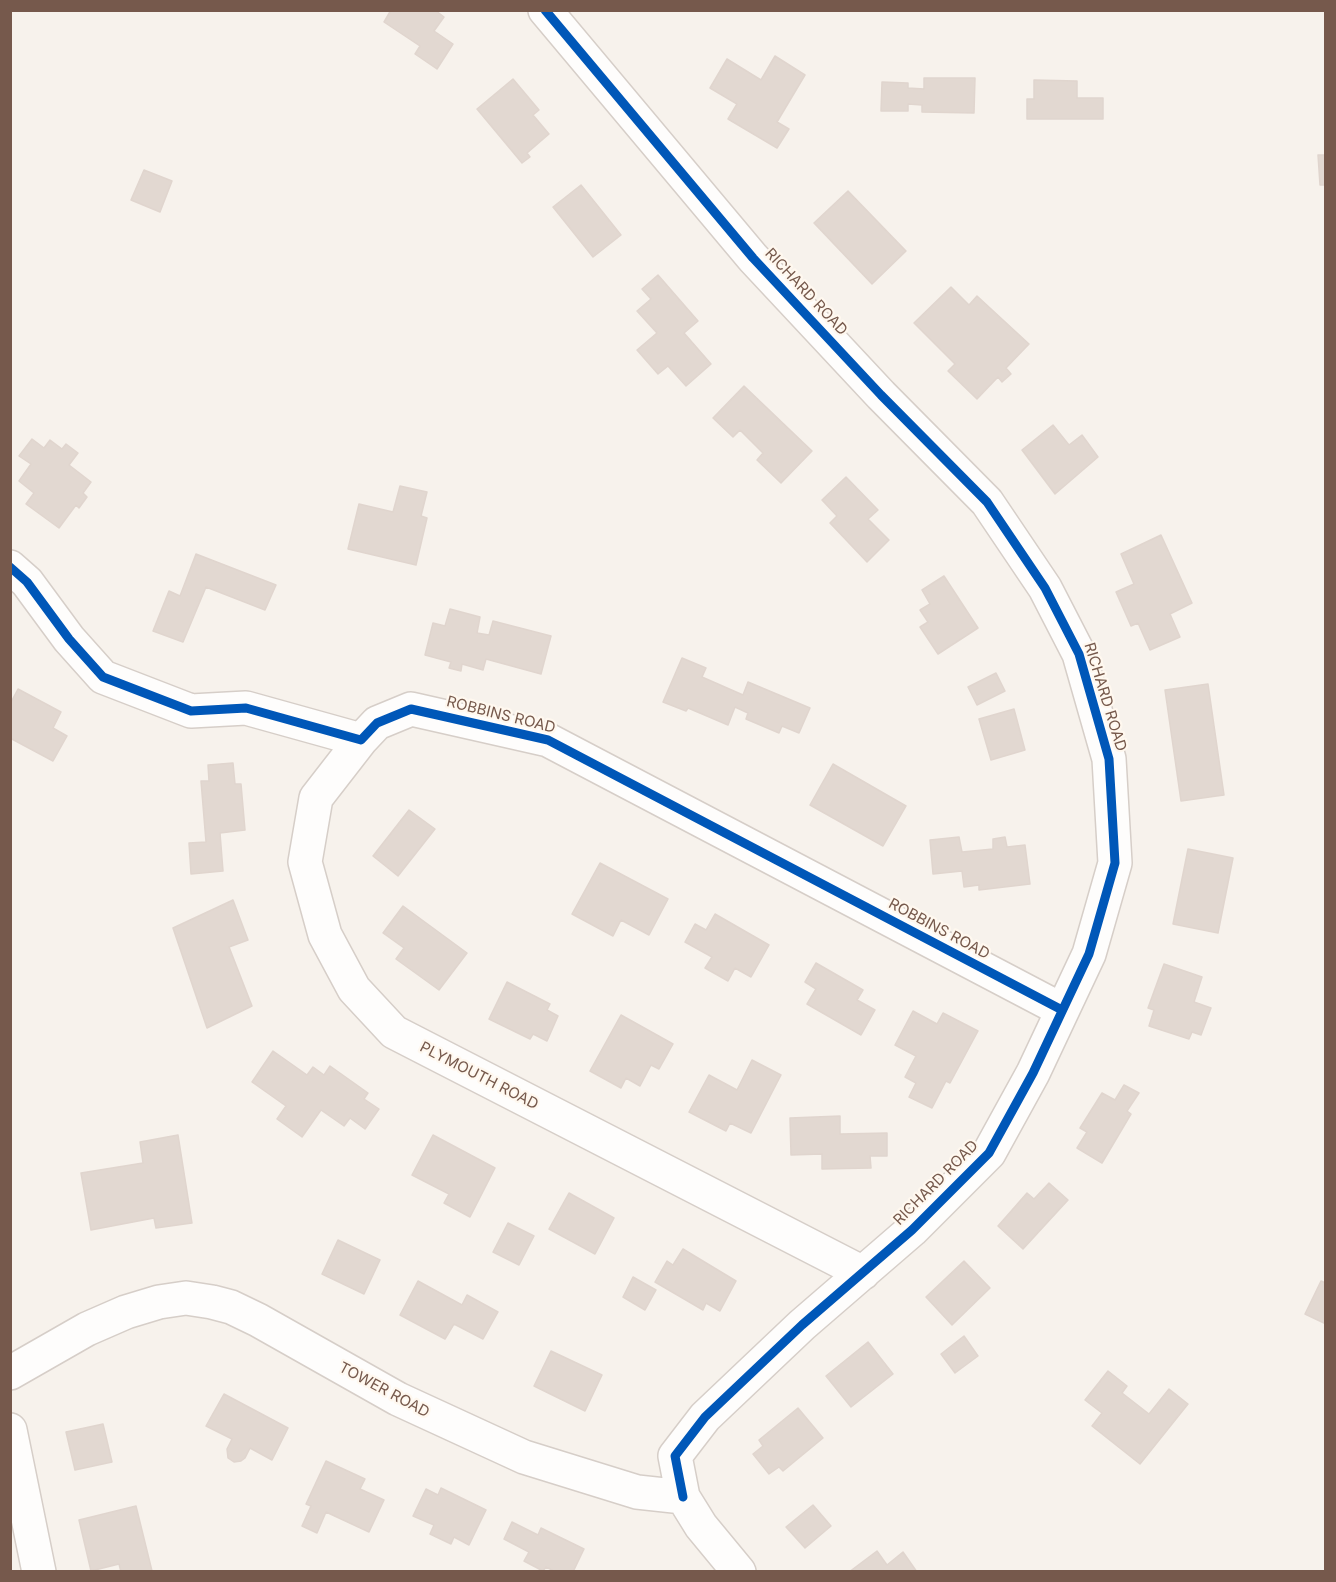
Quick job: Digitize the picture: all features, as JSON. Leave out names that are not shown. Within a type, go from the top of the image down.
[{"type":"street","name":"RICHARD ROAD","points":[[545,10],[753,258],[880,394],[987,502],[1045,588],[1079,654],[1109,759],[1115,863],[1089,954],[1033,1072],[989,1153],[912,1230],[802,1325],[699,1425],[675,1456],[683,1497]]},
{"type":"street","points":[[10,567],[27,582],[69,639],[103,677],[192,711],[246,708],[361,740]]},
{"type":"street","name":"ROBBINS ROAD","points":[[361,740],[377,723],[411,709],[548,740],[1062,1010]]},
{"type":"street","name":"PLYMOUTH ROAD","points":[[361,740],[316,798],[305,862],[325,935],[354,989],[394,1032],[862,1273]]},
{"type":"street","name":"TOWER ROAD","points":[[10,1373],[87,1329],[126,1312],[159,1302],[186,1298],[212,1302],[231,1307],[258,1320],[398,1400],[524,1457],[637,1492],[683,1497]]},
{"type":"street","points":[[10,1430],[39,1572]]},
{"type":"street","points":[[683,1497],[701,1526],[738,1572]]},
{"type":"building","points":[[391,10],[435,10],[444,17],[434,31],[453,44],[437,69],[415,54],[420,46],[384,22]]},
{"type":"building","points":[[775,56],[805,75],[777,122],[789,129],[777,148],[728,119],[737,104],[710,88],[727,59],[761,80]]},
{"type":"building","points":[[924,78],[975,78],[974,113],[922,112],[922,105],[908,104],[908,111],[881,111],[882,82],[908,83],[908,88],[924,89]]},
{"type":"building","points":[[513,79],[539,110],[533,115],[549,134],[527,153],[530,157],[522,163],[477,109]]},
{"type":"building","points":[[1034,80],[1077,81],[1077,98],[1103,98],[1103,119],[1027,119],[1027,99],[1034,99]]},
{"type":"building","points":[[1318,155],[1326,155],[1326,185],[1320,185]]},
{"type":"building","points":[[144,170],[172,181],[160,212],[131,200]]},
{"type":"building","points":[[581,185],[621,235],[593,257],[553,207]]},
{"type":"building","points":[[848,191],[906,251],[872,284],[814,223]]},
{"type":"building","points":[[658,275],[698,321],[684,333],[711,364],[686,386],[668,366],[658,374],[637,350],[657,333],[637,311],[651,299],[642,289]]},
{"type":"building","points":[[951,287],[969,305],[977,296],[1029,344],[1006,368],[1011,374],[1002,382],[998,377],[977,399],[948,371],[955,364],[914,323]]},
{"type":"building","points":[[744,386],[812,451],[781,483],[757,460],[763,453],[740,430],[733,437],[713,418]]},
{"type":"building","points":[[1053,425],[1069,445],[1082,435],[1098,457],[1055,494],[1022,450]]},
{"type":"building","points":[[32,439],[44,448],[50,440],[62,449],[66,444],[78,453],[69,465],[91,482],[83,493],[87,497],[79,508],[76,505],[59,528],[26,504],[34,493],[19,481],[31,464],[19,456]]},
{"type":"building","points":[[846,477],[878,510],[868,519],[889,540],[867,562],[830,523],[837,516],[822,500]]},
{"type":"building","points":[[400,486],[427,492],[421,516],[427,518],[416,565],[348,549],[359,504],[393,512]]},
{"type":"building","points":[[1161,535],[1192,603],[1170,614],[1180,637],[1150,650],[1138,623],[1131,626],[1116,592],[1134,584],[1121,554]]},
{"type":"building","points":[[196,554],[276,585],[265,610],[206,587],[183,642],[153,631],[169,591],[180,596]]},
{"type":"building","points":[[944,576],[978,628],[938,654],[920,627],[928,622],[920,610],[930,604],[922,590]]},
{"type":"building","points":[[450,609],[480,617],[477,633],[489,635],[493,621],[551,636],[541,674],[486,659],[483,670],[462,664],[461,671],[449,668],[451,662],[425,655],[433,623],[445,626]]},
{"type":"building","points":[[682,658],[706,668],[702,677],[743,695],[748,682],[810,708],[799,733],[782,726],[779,733],[746,719],[748,713],[735,707],[728,725],[688,708],[686,711],[663,702]]},
{"type":"building","points":[[996,673],[1005,691],[977,705],[968,687]]},
{"type":"building","points":[[1208,684],[1224,795],[1181,801],[1165,690]]},
{"type":"building","points":[[18,689],[61,712],[53,728],[67,736],[53,761],[10,738],[10,704]]},
{"type":"building","points":[[1014,709],[1025,750],[991,760],[979,719]]},
{"type":"building","points":[[233,763],[235,784],[241,784],[245,830],[220,833],[223,871],[191,874],[189,843],[206,842],[201,781],[209,781],[208,765]]},
{"type":"building","points":[[833,764],[906,806],[883,846],[810,805]]},
{"type":"building","points":[[409,810],[435,829],[398,876],[373,856]]},
{"type":"building","points":[[959,837],[962,852],[993,849],[993,839],[1005,837],[1007,847],[1025,845],[1030,884],[979,890],[979,885],[964,887],[962,871],[933,874],[930,840]]},
{"type":"building","points":[[1188,849],[1233,858],[1218,933],[1173,924]]},
{"type":"building","points":[[600,863],[668,899],[649,935],[621,920],[613,936],[572,914]]},
{"type":"building","points":[[233,900],[248,940],[229,947],[252,1006],[207,1028],[173,928]]},
{"type":"building","points":[[403,906],[467,953],[439,990],[396,959],[404,948],[383,933]]},
{"type":"building","points":[[715,914],[769,945],[751,977],[735,968],[728,981],[705,968],[712,957],[685,942],[695,924],[706,930]]},
{"type":"building","points":[[816,963],[863,990],[857,1000],[875,1010],[861,1035],[807,1004],[816,989],[805,982]]},
{"type":"building","points":[[1164,964],[1202,977],[1194,1002],[1211,1008],[1201,1035],[1192,1032],[1189,1039],[1149,1026],[1154,1010],[1148,1008]]},
{"type":"building","points":[[507,982],[550,1004],[547,1010],[558,1016],[547,1041],[533,1034],[530,1039],[489,1019]]},
{"type":"building","points":[[913,1011],[937,1024],[943,1013],[978,1031],[950,1083],[946,1081],[932,1108],[909,1097],[916,1083],[905,1077],[916,1056],[895,1045]]},
{"type":"building","points":[[621,1015],[673,1044],[659,1069],[651,1065],[640,1086],[626,1078],[621,1088],[590,1071]]},
{"type":"building","points":[[273,1051],[307,1075],[313,1067],[324,1075],[330,1066],[368,1093],[364,1099],[379,1109],[365,1129],[350,1118],[344,1126],[321,1110],[302,1137],[277,1119],[286,1106],[252,1082]]},
{"type":"building","points":[[752,1060],[781,1075],[751,1133],[730,1123],[726,1131],[689,1112],[709,1075],[737,1090]]},
{"type":"building","points":[[1124,1085],[1139,1093],[1127,1111],[1131,1114],[1102,1163],[1077,1148],[1087,1132],[1080,1128],[1102,1093],[1115,1100]]},
{"type":"building","points":[[840,1116],[840,1134],[887,1133],[887,1156],[870,1156],[871,1168],[822,1169],[822,1154],[791,1155],[790,1118]]},
{"type":"building","points":[[178,1135],[192,1223],[156,1228],[154,1218],[91,1230],[81,1173],[143,1163],[140,1142]]},
{"type":"building","points":[[433,1135],[495,1168],[470,1217],[444,1203],[449,1194],[412,1175]]},
{"type":"building","points":[[1049,1183],[1068,1200],[1023,1249],[998,1226],[1027,1193],[1034,1199]]},
{"type":"building","points":[[569,1193],[614,1218],[595,1254],[549,1229]]},
{"type":"building","points":[[508,1223],[534,1236],[519,1265],[493,1252]]},
{"type":"building","points":[[338,1240],[380,1260],[364,1294],[322,1274]]},
{"type":"building","points":[[683,1249],[736,1281],[720,1311],[706,1303],[703,1310],[655,1282],[667,1261],[673,1265]]},
{"type":"building","points":[[964,1261],[990,1288],[952,1325],[926,1297]]},
{"type":"building","points":[[633,1277],[656,1290],[645,1310],[623,1297]]},
{"type":"building","points":[[418,1281],[462,1305],[467,1295],[498,1312],[483,1339],[454,1324],[445,1339],[400,1315]]},
{"type":"building","points":[[1321,1281],[1326,1283],[1326,1324],[1305,1314]]},
{"type":"building","points":[[964,1336],[978,1356],[955,1373],[941,1354]]},
{"type":"building","points":[[868,1342],[893,1374],[851,1407],[826,1376]]},
{"type":"building","points":[[551,1351],[602,1375],[585,1411],[534,1386]]},
{"type":"building","points":[[1108,1371],[1127,1386],[1122,1393],[1149,1414],[1169,1389],[1188,1404],[1140,1464],[1092,1426],[1102,1413],[1085,1400]]},
{"type":"building","points":[[224,1394],[288,1428],[272,1460],[250,1448],[241,1461],[234,1462],[228,1458],[227,1449],[232,1439],[206,1426]]},
{"type":"building","points":[[798,1408],[823,1438],[783,1471],[779,1467],[769,1474],[753,1454],[763,1446],[759,1440]]},
{"type":"building","points":[[103,1424],[112,1462],[75,1470],[66,1432]]},
{"type":"building","points":[[326,1461],[365,1479],[360,1489],[384,1500],[369,1532],[326,1512],[317,1533],[302,1526],[311,1506],[306,1504]]},
{"type":"building","points":[[441,1488],[486,1510],[469,1545],[454,1537],[451,1544],[430,1534],[434,1525],[413,1516],[426,1489],[438,1495]]},
{"type":"building","points":[[813,1505],[831,1526],[805,1548],[786,1527]]},
{"type":"building","points":[[136,1506],[152,1571],[121,1572],[119,1564],[91,1571],[79,1520]]},
{"type":"building","points":[[512,1522],[538,1535],[541,1528],[584,1549],[573,1572],[551,1572],[552,1570],[546,1567],[543,1571],[524,1561],[529,1552],[504,1539]]},
{"type":"building","points":[[877,1551],[887,1565],[903,1552],[917,1572],[849,1572]]},
{"type":"cycle path","points":[[545,10],[753,258],[881,395],[987,502],[1045,588],[1079,654],[1109,759],[1115,863],[1089,954],[1033,1073],[989,1153],[912,1230],[802,1325],[705,1417],[675,1456],[683,1497]]},
{"type":"cycle path","points":[[10,567],[27,582],[69,639],[103,677],[191,711],[246,708],[361,740],[377,723],[411,709],[548,740],[1062,1010]]}]
